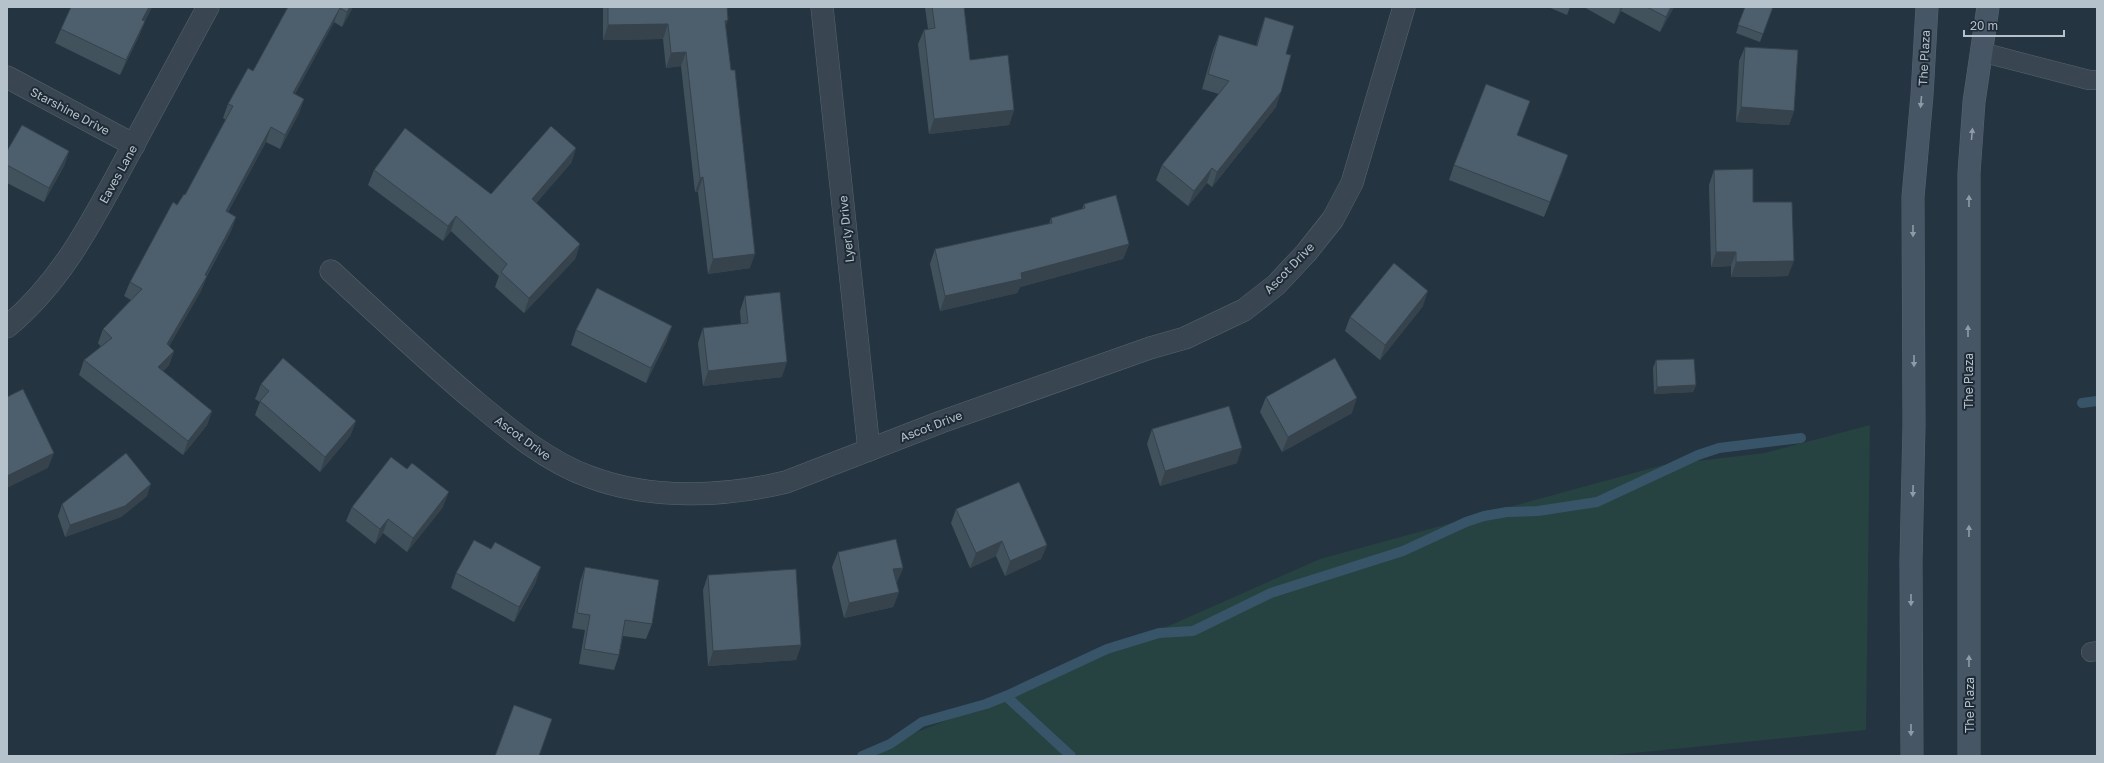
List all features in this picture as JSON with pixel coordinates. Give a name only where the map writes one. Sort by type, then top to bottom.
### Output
[{"type":"main road","name":"The Plaza","points":[[1912,756],[1911,562],[1914,425],[1913,197],[1922,95],[1927,7]]},
{"type":"main road","name":"The Plaza","points":[[1969,756],[1969,173],[1974,102],[1988,7]]},
{"type":"street","name":"Eaves Lane","points":[[7,327],[27,311],[56,278],[82,240],[208,7]]},
{"type":"street","name":"Lyerly Drive","points":[[822,7],[869,450]]},
{"type":"street","name":"Ascot Drive","points":[[331,272],[440,371],[497,420],[546,456],[589,477],[622,487],[690,494],[724,493],[762,488],[786,482],[941,422],[1150,348],[1184,338],[1244,310],[1276,285],[1306,253],[1333,219],[1352,183],[1404,7]]},
{"type":"street","name":"Starshine Drive","points":[[7,77],[134,145]]},
{"type":"lane","points":[[1981,52],[2089,80],[2097,80]]},
{"type":"green space","points":[[1870,425],[1866,730],[1603,756],[860,756],[881,746],[1026,689],[1320,559],[1663,465],[1765,453]]},
{"type":"building","points":[[71,7],[149,7],[142,20],[145,21],[126,60],[61,29]]},
{"type":"building","points":[[288,7],[350,7],[347,12],[340,8],[293,93],[304,99],[285,135],[271,127],[226,211],[236,217],[205,275],[207,276],[167,344],[174,351],[158,367],[212,411],[188,441],[84,360],[112,338],[103,329],[142,289],[130,282],[173,202],[177,205],[184,194],[185,195],[233,106],[228,104],[248,68],[253,71]]},
{"type":"building","points":[[608,7],[727,7],[728,20],[725,21],[731,70],[735,70],[755,254],[713,259],[703,177],[700,178],[686,52],[671,53],[668,24],[608,25]]},
{"type":"building","points":[[932,7],[964,7],[970,60],[1008,55],[1014,110],[934,119],[924,30],[935,28]]},
{"type":"building","points":[[1647,7],[1671,7],[1666,17]]},
{"type":"building","points":[[1745,7],[1773,7],[1763,34],[1738,25]]},
{"type":"building","points":[[1265,17],[1294,26],[1286,54],[1291,55],[1281,92],[1217,172],[1212,168],[1194,191],[1162,165],[1229,81],[1208,74],[1219,35],[1257,46]]},
{"type":"building","points":[[1745,47],[1798,50],[1794,111],[1741,107]]},
{"type":"building","points":[[1486,84],[1530,101],[1517,135],[1568,155],[1550,202],[1454,165]]},
{"type":"building","points":[[22,125],[69,151],[49,188],[7,165],[7,151]]},
{"type":"building","points":[[551,126],[576,148],[532,199],[580,244],[529,298],[501,272],[507,264],[456,216],[448,226],[374,170],[405,128],[491,194]]},
{"type":"building","points":[[1753,169],[1753,202],[1792,202],[1794,261],[1736,262],[1736,252],[1716,252],[1714,170]]},
{"type":"building","points":[[1116,195],[1129,244],[1021,273],[1022,279],[945,296],[935,249],[1052,223],[1051,218],[1085,208],[1084,204]]},
{"type":"building","points":[[1394,263],[1428,291],[1385,345],[1350,317]]},
{"type":"building","points":[[597,288],[672,326],[651,368],[576,330]]},
{"type":"building","points":[[780,292],[787,362],[708,371],[703,328],[748,323],[745,296]]},
{"type":"building","points":[[283,358],[356,421],[325,457],[260,401],[269,391],[261,384]]},
{"type":"building","points":[[1335,358],[1357,398],[1288,437],[1266,397]]},
{"type":"building","points":[[1694,359],[1696,385],[1657,387],[1656,360]]},
{"type":"building","points":[[23,389],[54,453],[7,476],[7,397]]},
{"type":"building","points":[[1229,406],[1242,448],[1165,471],[1152,429]]},
{"type":"building","points":[[126,453],[151,484],[125,506],[70,525],[62,504]]},
{"type":"building","points":[[391,457],[407,469],[412,463],[449,492],[413,538],[388,519],[380,529],[352,507]]},
{"type":"building","points":[[1019,482],[1047,545],[1010,561],[1002,541],[976,553],[956,509]]},
{"type":"building","points":[[896,539],[903,568],[893,569],[899,592],[849,603],[838,552]]},
{"type":"building","points":[[474,540],[491,549],[495,542],[541,567],[519,607],[456,573]]},
{"type":"building","points":[[585,567],[659,580],[652,624],[625,620],[619,655],[584,649],[590,615],[577,613]]},
{"type":"building","points":[[796,569],[801,645],[713,651],[708,575]]},
{"type":"building","points":[[514,705],[552,719],[539,756],[495,756]]},
{"type":"waterway","points":[[2082,403],[2097,401]]},
{"type":"waterway","points":[[862,756],[890,744],[922,722],[986,704],[1107,649],[1159,633],[1193,631],[1271,593],[1403,551],[1466,522],[1484,516],[1507,512],[1538,511],[1597,502],[1698,455],[1719,448],[1801,438]]},
{"type":"waterway","points":[[1006,696],[1071,756]]}]
